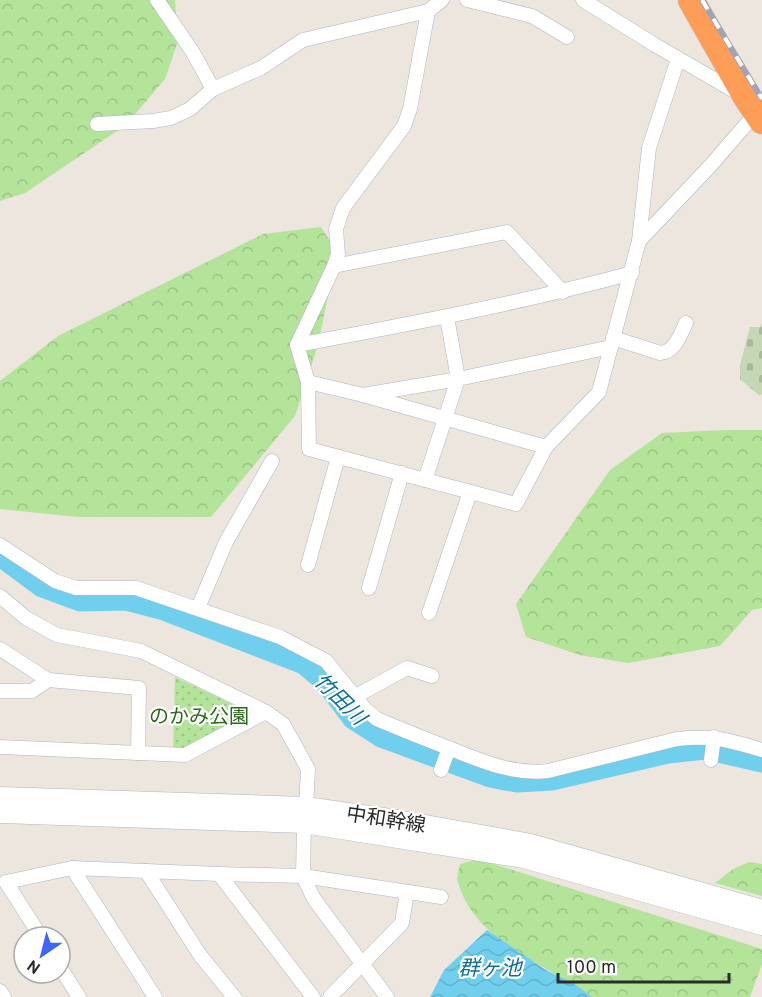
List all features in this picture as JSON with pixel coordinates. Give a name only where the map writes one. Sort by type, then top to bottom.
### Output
[{"type":"highway","points":[[691,0],[755,110]]},
{"type":"main road","name":"中和幹線","points":[[0,797],[398,820],[531,844],[762,910]]},
{"type":"main road","name":"中和幹線","points":[[0,813],[305,815],[524,858],[762,925]]},
{"type":"street","points":[[157,0],[192,51],[213,89]]},
{"type":"street","points":[[97,124],[171,118],[190,109],[213,89],[261,68],[303,40],[428,11],[442,0]]},
{"type":"street","points":[[467,0],[532,16],[567,37]]},
{"type":"street","points":[[583,0],[678,58],[755,110],[711,165],[639,241]]},
{"type":"street","points":[[428,11],[410,109],[404,126],[343,208],[336,229],[338,254],[334,266],[297,345],[308,382],[309,449],[516,504],[546,447],[599,392],[639,241],[649,148],[678,58]]},
{"type":"street","points":[[334,266],[507,232],[563,292]]},
{"type":"street","points":[[297,345],[447,317],[563,292],[632,273]]},
{"type":"street","points":[[425,480],[458,379],[447,317]]},
{"type":"street","points":[[363,395],[458,379],[612,343],[660,353],[667,352],[674,347],[686,323]]},
{"type":"street","points":[[308,382],[363,395],[546,447]]},
{"type":"street","points":[[308,565],[339,457]]},
{"type":"street","points":[[198,608],[226,542],[272,461]]},
{"type":"street","points":[[369,588],[402,473]]},
{"type":"street","points":[[429,613],[470,492]]},
{"type":"street","points":[[0,545],[40,572],[76,588],[136,588],[280,637],[326,661],[365,709],[377,719],[472,759],[495,766],[534,772],[569,766],[676,739],[714,737],[762,750]]},
{"type":"street","points":[[0,596],[26,618],[57,635],[141,651],[266,712],[284,724],[308,769],[303,876],[314,899],[387,997]]},
{"type":"street","points":[[0,649],[48,680],[139,688],[138,753]]},
{"type":"street","points":[[356,696],[407,668],[432,676]]},
{"type":"street","points":[[0,691],[32,692],[48,680]]},
{"type":"street","points":[[0,747],[185,754],[266,712]]},
{"type":"street","points":[[711,760],[714,737]]},
{"type":"street","points":[[441,770],[449,748]]},
{"type":"street","points":[[72,868],[155,997]]},
{"type":"street","points":[[33,925],[3,883],[72,868],[303,876],[441,897]]},
{"type":"street","points":[[146,871],[200,955],[234,997]]},
{"type":"street","points":[[219,874],[313,997]]},
{"type":"street","points":[[330,997],[402,923],[407,892]]},
{"type":"street","points":[[0,991],[4,997]]},
{"type":"green space","points":[[0,0],[175,0],[178,41],[165,79],[126,125],[25,193],[0,201]]},
{"type":"green space","points":[[321,227],[337,252],[318,345],[295,416],[211,517],[78,517],[0,509],[0,381],[58,336],[263,234]]},
{"type":"green space","points":[[762,322],[762,394],[760,396],[740,379],[740,365],[750,327],[760,327]]},
{"type":"green space","points":[[762,430],[762,608],[752,610],[720,646],[628,663],[580,655],[526,637],[516,604],[610,470],[662,433]]},
{"type":"green space","name":"のかみ公園","points":[[175,677],[243,709],[243,720],[185,751],[173,750]]},
{"type":"green space","points":[[478,859],[762,949],[762,964],[750,997],[592,997],[514,950],[479,921],[467,903],[457,878],[460,864]]},
{"type":"green space","points":[[749,862],[762,864],[762,896],[715,883],[733,869]]},
{"type":"water","name":"群ヶ池","points":[[487,930],[546,970],[573,983],[592,997],[430,997],[444,970]]},
{"type":"waterway","name":"竹田川","points":[[0,556],[42,587],[80,601],[126,600],[161,609],[304,664],[325,682],[353,719],[381,737],[490,777],[517,782],[552,780],[668,753],[705,749],[762,762]]},
{"type":"railway","points":[[702,0],[762,99]]}]
